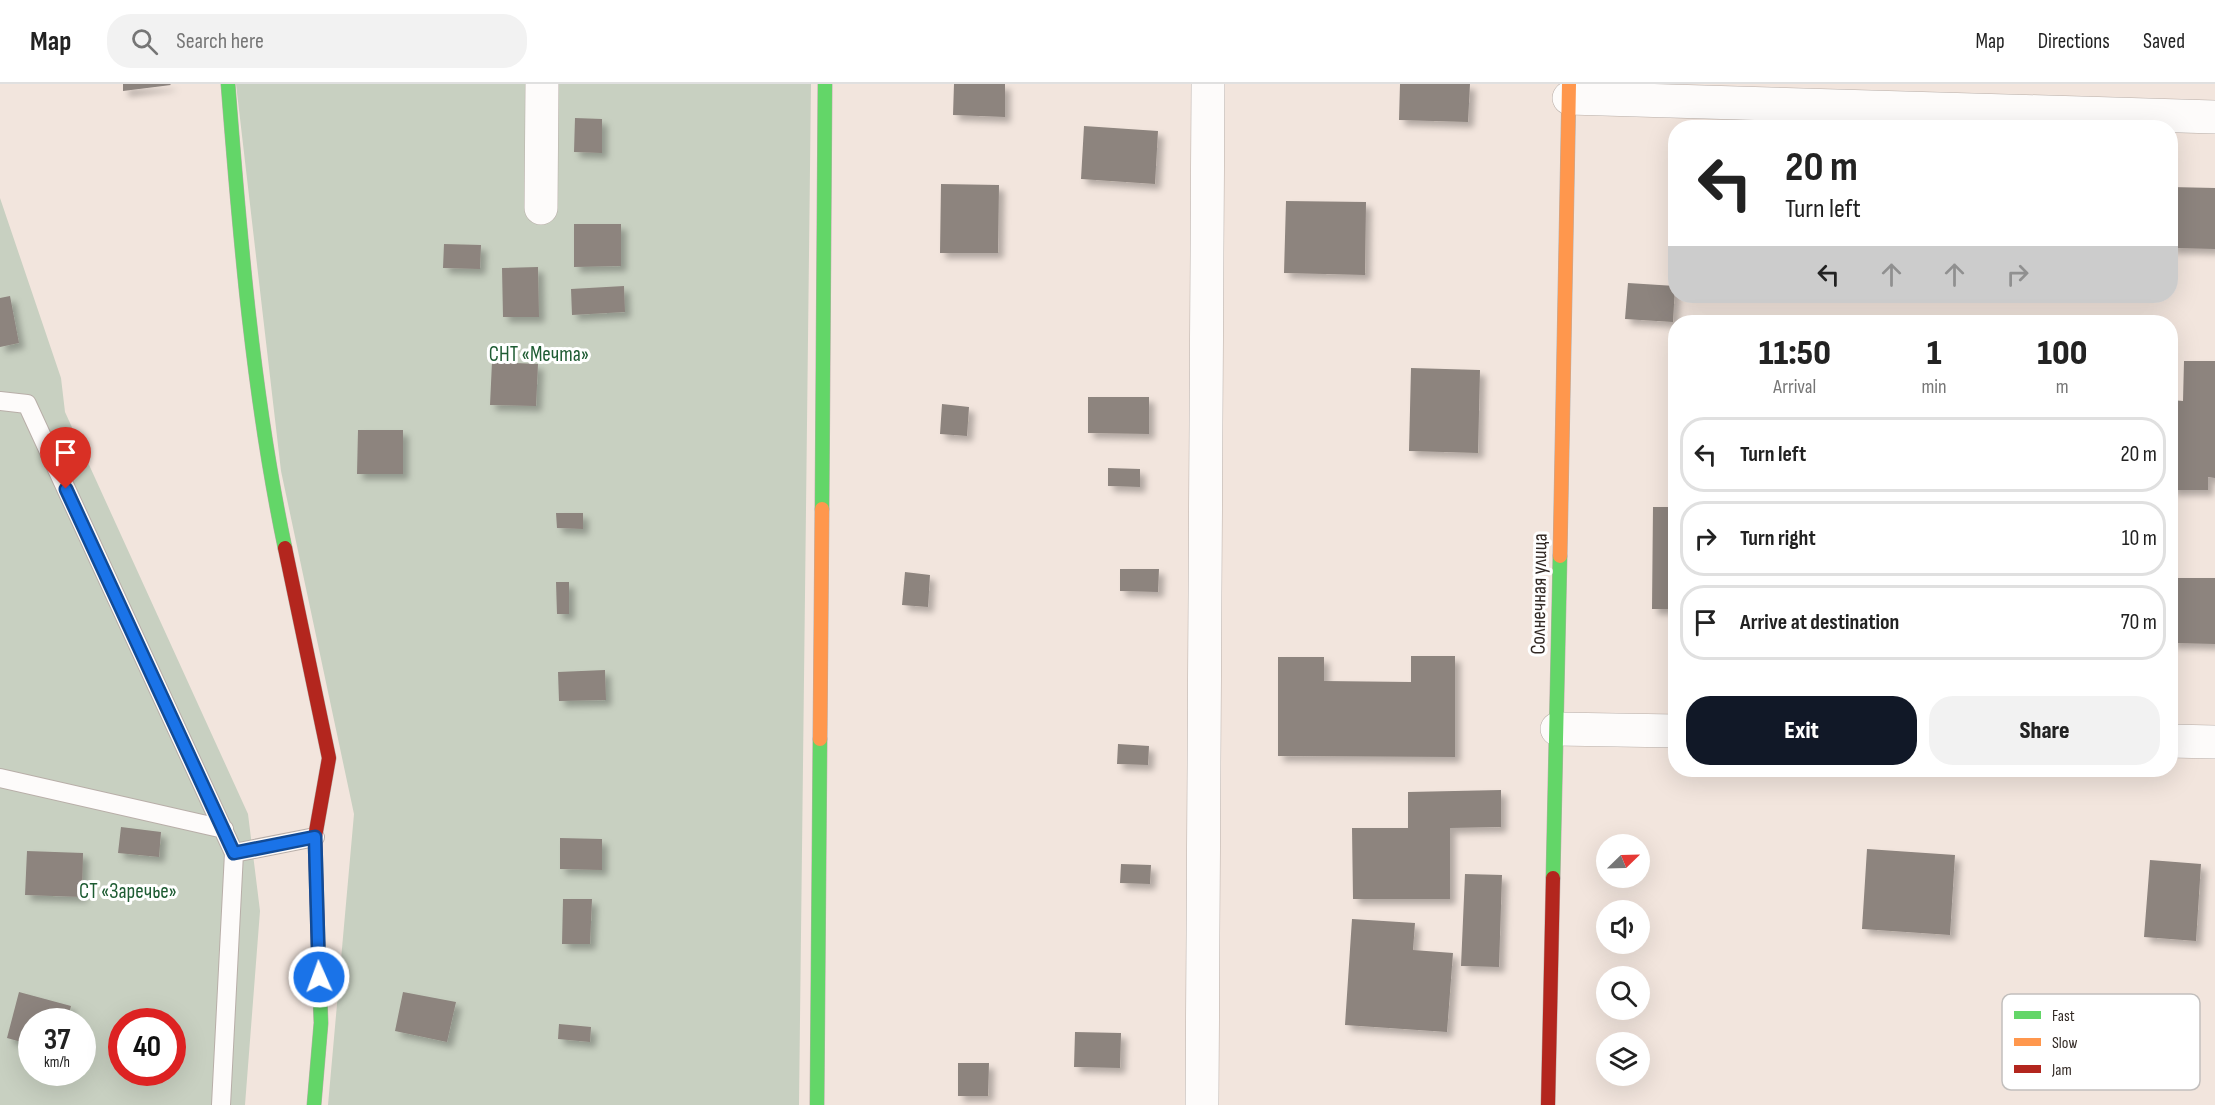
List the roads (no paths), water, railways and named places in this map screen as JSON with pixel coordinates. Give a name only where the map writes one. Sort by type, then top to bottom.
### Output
[{"type":"street","points":[[228,84],[243,273],[271,481],[329,758],[315,837],[321,1023],[314,1105]]},
{"type":"street","points":[[541,208],[542,84]]},
{"type":"street","points":[[817,1105],[825,84]]},
{"type":"street","points":[[1202,1105],[1208,84]]},
{"type":"street","points":[[1569,91],[2215,117]]},
{"type":"street","name":"Солнечная улица","points":[[1548,1105],[1569,91]]},
{"type":"street","points":[[1557,729],[1668,731]]},
{"type":"street","points":[[2178,741],[2215,742]]},
{"type":"lane","points":[[0,401],[27,404],[234,853],[221,1105]]},
{"type":"lane","points":[[0,778],[224,829]]},
{"type":"lane","points":[[234,853],[315,837]]},
{"type":"park label","name":"СНТ «Мечта»","points":[[539,354]]},
{"type":"park label","name":"СТ «Заречье»","points":[[128,891]]}]
